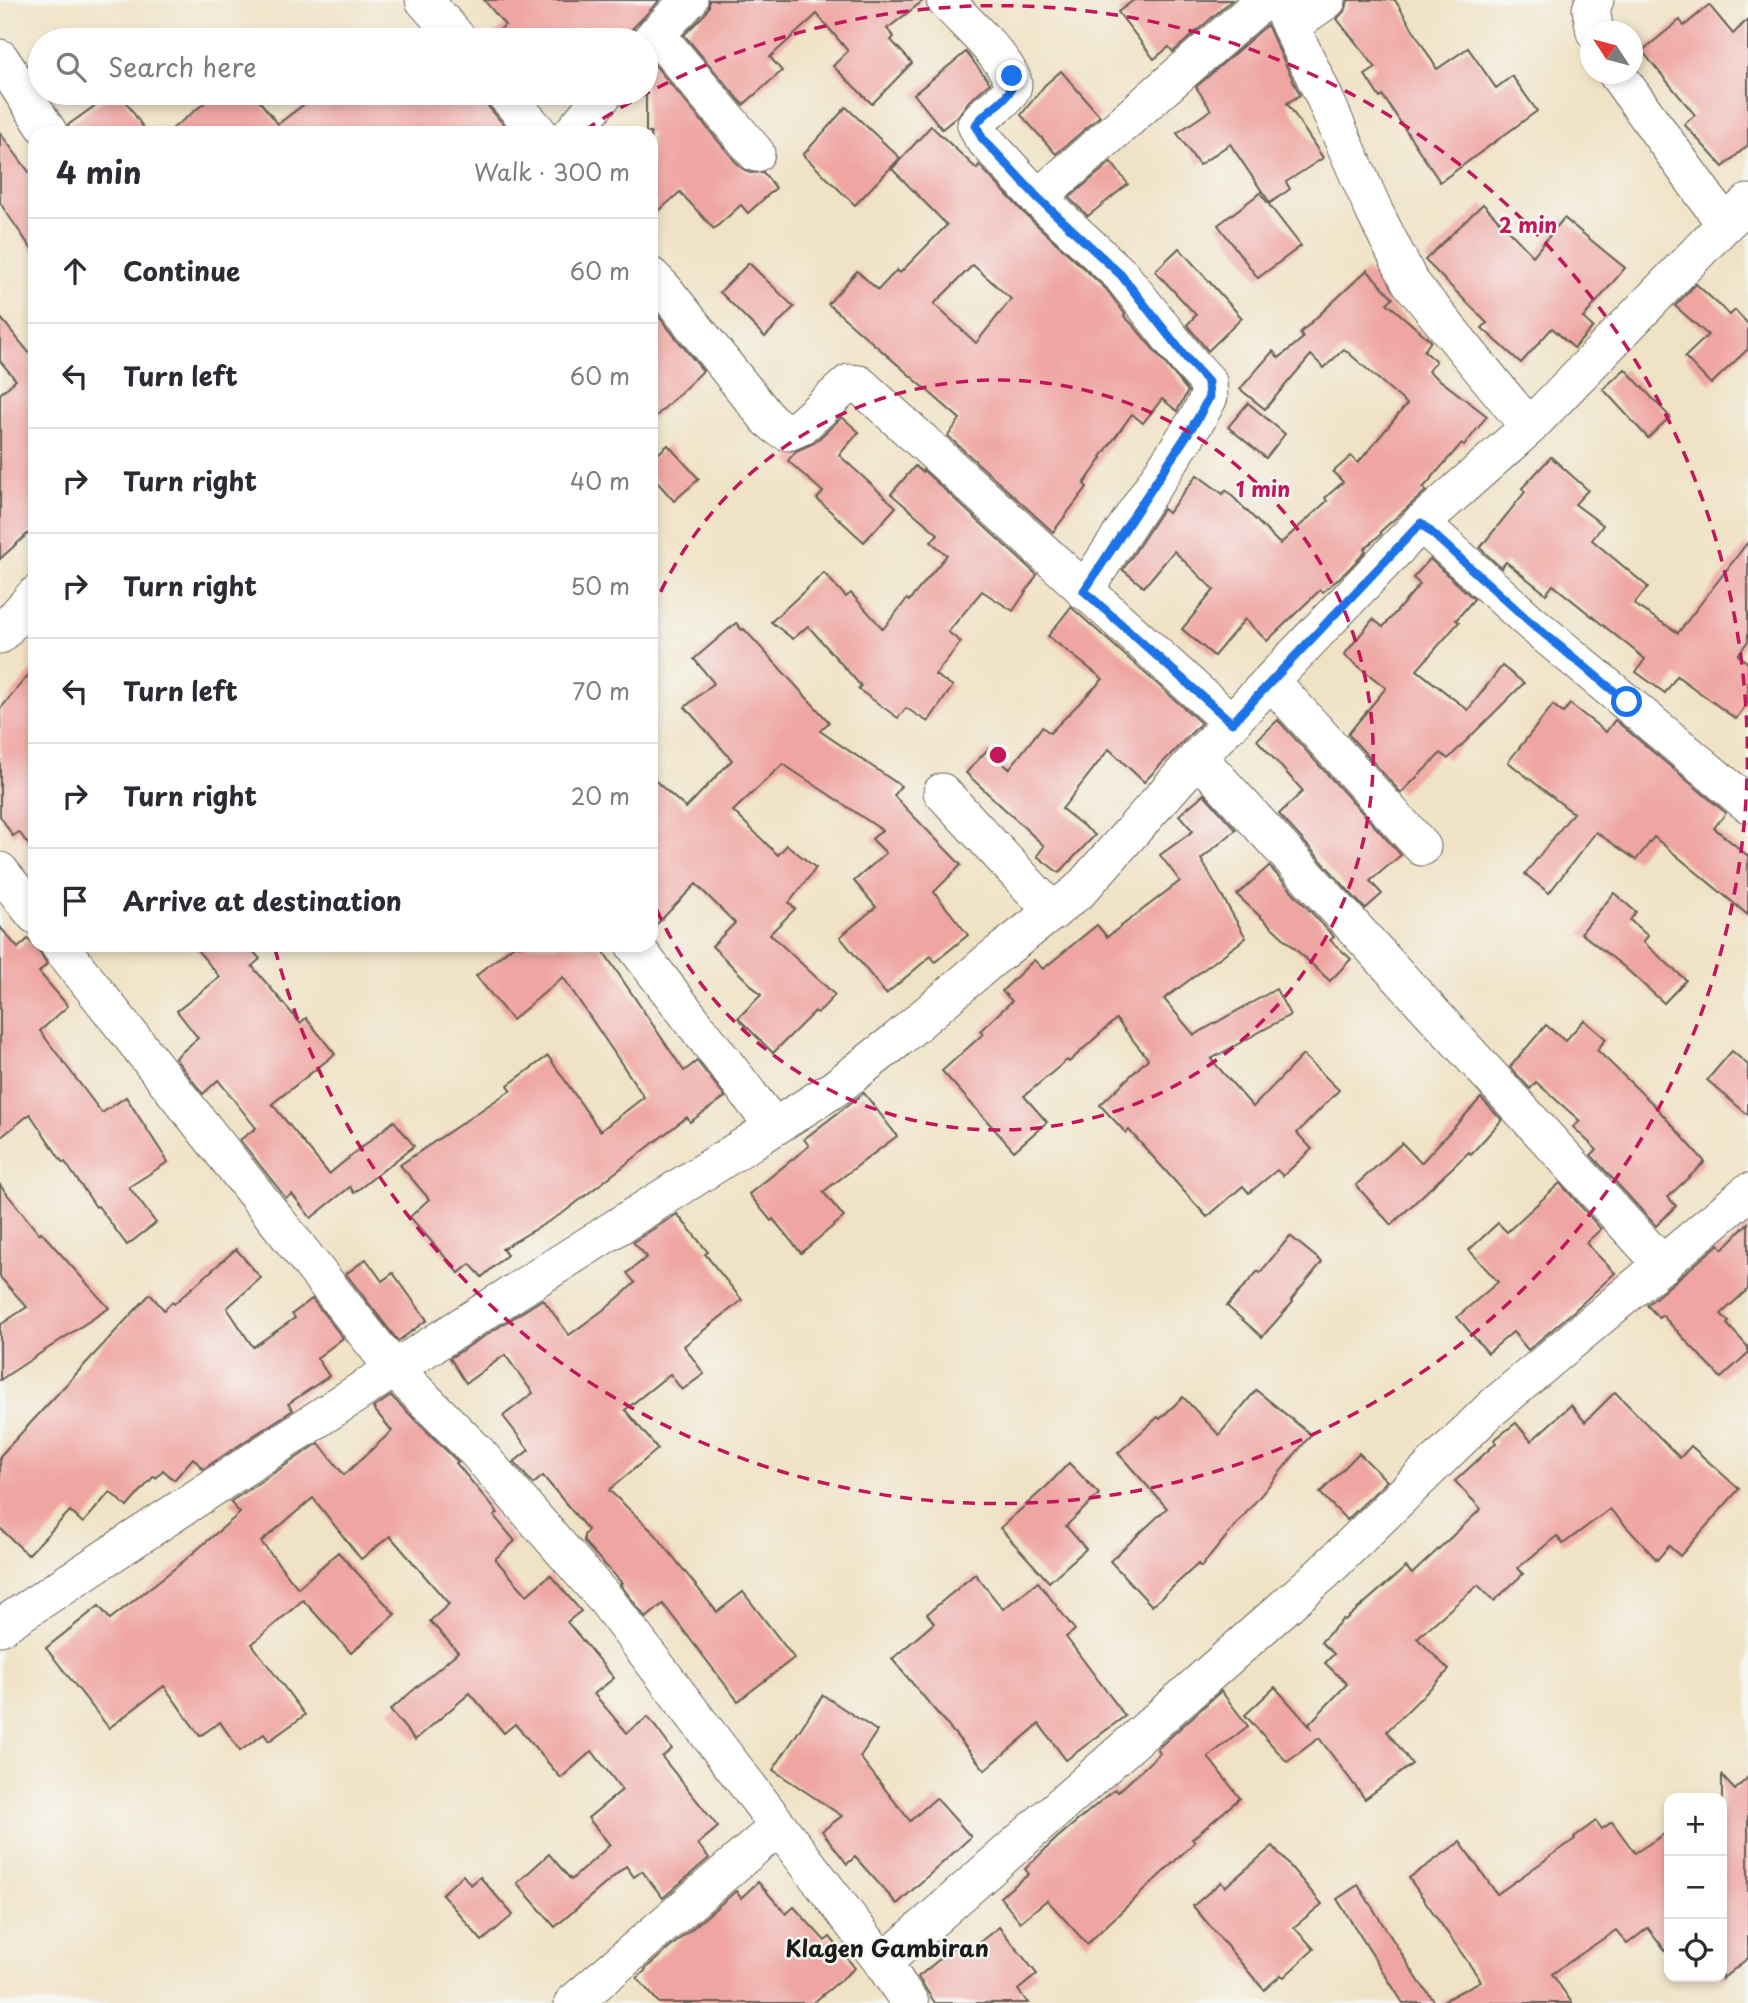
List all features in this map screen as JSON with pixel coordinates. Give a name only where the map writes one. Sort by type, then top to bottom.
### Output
[{"type":"street","points":[[424,0],[448,28]]},
{"type":"street","points":[[945,0],[991,49],[1012,76],[1011,90],[982,116],[976,125],[982,138],[1038,198],[1121,275],[1208,382],[1209,397],[1198,418],[1084,591]]},
{"type":"street","points":[[1038,198],[1264,0]]},
{"type":"street","points":[[1327,0],[1284,13],[1376,213],[1410,282],[1529,427]]},
{"type":"street","points":[[1593,21],[1591,9],[1595,0]]},
{"type":"street","points":[[662,20],[756,153]]},
{"type":"street","points":[[0,58],[28,101]]},
{"type":"street","points":[[0,1628],[394,1369],[834,1089],[1079,891],[1198,757],[1421,523],[1529,427],[1737,213],[1626,84]]},
{"type":"street","points":[[31,105],[44,126]]},
{"type":"street","points":[[514,105],[533,126]]},
{"type":"street","points":[[578,126],[595,105]]},
{"type":"street","points":[[658,283],[768,419],[779,428],[788,432],[800,427],[849,383],[859,384],[1232,723]]},
{"type":"street","points":[[1421,523],[1529,621],[1748,804]]},
{"type":"street","points":[[0,635],[28,603]]},
{"type":"street","points":[[1271,681],[1422,848]]},
{"type":"street","points":[[1198,757],[1663,1265]]},
{"type":"street","points":[[942,792],[1053,912]]},
{"type":"street","points":[[0,871],[28,906]]},
{"type":"street","points":[[65,952],[394,1369],[476,1451],[606,1600],[883,1963],[910,2003]]},
{"type":"street","points":[[639,952],[774,1127]]},
{"type":"street","points":[[883,1963],[1323,1573],[1492,1408],[1748,1192]]},
{"type":"street","points":[[573,2003],[779,1827]]},
{"type":"building","points":[[484,0],[660,0],[633,28],[502,28],[505,25]]},
{"type":"building","points":[[709,0],[924,0],[887,29],[894,37],[891,40],[912,63],[872,104],[833,66],[848,51],[817,14],[770,57],[782,71],[743,105],[684,35],[705,14]]},
{"type":"building","points":[[1134,0],[1232,0],[1173,52],[1169,47],[1154,59],[1118,12]]},
{"type":"building","points":[[1348,0],[1395,0],[1437,69],[1468,48],[1496,88],[1512,76],[1537,111],[1440,182],[1383,96],[1380,98],[1365,75],[1376,68],[1337,19],[1346,9]]},
{"type":"building","points":[[1709,5],[1733,34],[1748,19],[1748,145],[1723,167],[1684,124],[1695,115],[1643,52],[1680,20],[1684,26]]},
{"type":"building","points":[[1267,25],[1300,95],[1287,103],[1323,158],[1286,182],[1290,189],[1270,203],[1230,144],[1199,165],[1177,133],[1211,110],[1196,87]]},
{"type":"building","points":[[966,52],[990,83],[942,129],[914,94]]},
{"type":"building","points":[[658,69],[740,167],[750,173],[763,172],[776,188],[748,213],[741,205],[714,229],[680,192],[658,212],[658,126],[646,126],[646,105],[658,105]]},
{"type":"building","points":[[1061,71],[1100,116],[1056,154],[1021,115],[1045,85]]},
{"type":"building","points":[[96,105],[128,105],[142,126],[68,126]]},
{"type":"building","points":[[202,105],[263,105],[278,124],[303,105],[488,105],[505,126],[176,126]]},
{"type":"building","points":[[846,107],[900,158],[855,205],[803,155]]},
{"type":"building","points":[[931,126],[977,169],[979,165],[1024,213],[1106,289],[1124,316],[1188,391],[1177,411],[1162,399],[1143,423],[1132,414],[1084,484],[1087,487],[1053,532],[948,436],[960,419],[828,304],[857,271],[878,290],[897,270],[900,273],[947,225],[892,169]],"holes":[[[973,265],[1011,299],[976,343],[934,304]]]},
{"type":"building","points":[[0,133],[28,171],[28,244],[0,203]]},
{"type":"building","points":[[1111,162],[1128,184],[1088,216],[1069,198]]},
{"type":"building","points":[[1260,193],[1301,246],[1258,278],[1218,225]]},
{"type":"building","points":[[1483,204],[1533,256],[1564,218],[1625,268],[1583,318],[1593,327],[1574,348],[1552,328],[1521,363],[1482,328],[1487,323],[1425,260]]},
{"type":"building","points":[[1179,248],[1242,318],[1208,351],[1187,325],[1196,315],[1155,271]]},
{"type":"building","points":[[749,263],[794,307],[765,337],[720,292]]},
{"type":"building","points":[[1367,270],[1393,298],[1387,303],[1431,341],[1424,351],[1436,361],[1428,371],[1487,416],[1464,446],[1461,444],[1423,488],[1426,491],[1381,531],[1347,571],[1323,592],[1320,590],[1267,641],[1245,619],[1214,656],[1182,629],[1214,590],[1174,551],[1144,587],[1123,570],[1163,509],[1168,513],[1197,475],[1223,494],[1226,490],[1280,544],[1327,501],[1325,498],[1343,482],[1333,472],[1351,456],[1358,463],[1407,404],[1344,349],[1324,368],[1311,355],[1265,409],[1240,389],[1273,351],[1279,358],[1303,338],[1300,333]]},
{"type":"building","points":[[1696,284],[1730,315],[1735,310],[1748,324],[1748,349],[1711,384],[1685,357],[1708,335],[1675,306]]},
{"type":"building","points":[[658,316],[703,371],[658,414]]},
{"type":"building","points":[[0,317],[28,351],[28,533],[0,559],[0,394],[16,380],[0,361]]},
{"type":"building","points":[[1625,369],[1670,417],[1648,438],[1603,389]]},
{"type":"building","points":[[1248,403],[1285,434],[1266,458],[1228,427]]},
{"type":"building","points":[[842,417],[859,432],[839,455],[896,507],[864,542],[817,499],[823,492],[788,461],[796,451],[814,443]]},
{"type":"building","points":[[668,445],[699,479],[674,501],[658,483],[658,454]]},
{"type":"building","points":[[1551,457],[1588,490],[1575,504],[1603,525],[1592,540],[1648,587],[1634,604],[1678,633],[1748,542],[1748,641],[1738,655],[1748,663],[1748,702],[1736,719],[1677,676],[1665,693],[1636,672],[1645,659],[1553,585],[1546,594],[1506,562],[1501,568],[1480,548],[1525,492],[1522,488]]},
{"type":"building","points":[[915,466],[922,472],[923,470],[1037,575],[1013,611],[982,591],[948,632],[961,642],[935,675],[953,686],[928,722],[906,708],[898,718],[858,689],[861,686],[808,626],[793,639],[771,622],[824,573],[846,597],[851,593],[883,629],[907,599],[909,601],[947,555],[931,542],[938,534],[891,494]]},
{"type":"building","points":[[1430,559],[1474,599],[1456,620],[1459,622],[1417,670],[1468,710],[1502,666],[1524,683],[1448,759],[1441,753],[1401,793],[1348,734],[1386,688],[1344,655],[1373,619],[1383,627],[1420,584],[1413,578]]},
{"type":"building","points":[[1071,607],[1201,723],[1144,782],[1109,749],[1062,809],[1095,835],[1059,873],[1037,856],[1044,846],[966,773],[988,749],[1009,769],[1042,727],[1050,733],[1103,679],[1048,636]]},
{"type":"building","points":[[736,623],[744,629],[829,722],[820,731],[901,786],[894,796],[961,865],[934,892],[968,935],[935,962],[931,956],[886,994],[840,937],[876,907],[854,881],[886,853],[872,839],[882,830],[783,764],[733,811],[778,855],[787,845],[816,868],[789,903],[795,909],[770,934],[835,995],[773,1053],[738,1018],[761,995],[712,946],[735,923],[696,884],[658,923],[658,783],[686,808],[732,760],[685,707],[714,683],[694,659]]},
{"type":"building","points":[[28,675],[28,844],[19,832],[13,836],[0,816],[0,709]]},
{"type":"building","points":[[1570,704],[1606,732],[1615,720],[1726,813],[1714,828],[1748,856],[1748,915],[1654,837],[1636,860],[1596,832],[1549,893],[1525,874],[1573,813],[1508,762],[1553,705],[1563,713]]},
{"type":"building","points":[[1278,720],[1401,855],[1370,881],[1382,894],[1365,909],[1279,814],[1303,791],[1257,740]]},
{"type":"building","points":[[1204,794],[1236,830],[1201,859],[1246,938],[1164,999],[1194,1035],[1276,989],[1290,1015],[1211,1059],[1253,1107],[1303,1055],[1339,1090],[1297,1133],[1312,1149],[1283,1176],[1277,1170],[1249,1193],[1243,1186],[1207,1217],[1129,1130],[1126,1133],[1100,1105],[1148,1059],[1116,1019],[1069,1062],[1067,1060],[1024,1096],[1047,1122],[1014,1151],[942,1071],[983,1034],[980,1031],[1012,1001],[1002,991],[1034,960],[1043,969],[1097,925],[1107,937],[1180,881],[1160,855],[1193,831],[1179,815]]},
{"type":"building","points":[[1269,866],[1334,937],[1330,940],[1351,959],[1330,981],[1237,895]]},
{"type":"building","points":[[1614,893],[1636,912],[1630,920],[1648,936],[1643,942],[1686,980],[1664,1003],[1581,933]]},
{"type":"building","points":[[0,927],[18,948],[28,939],[28,952],[40,952],[47,964],[39,972],[68,1006],[40,1031],[102,1113],[126,1097],[168,1162],[129,1187],[156,1223],[127,1245],[65,1162],[63,1163],[30,1114],[0,1138]]},
{"type":"building","points":[[199,952],[254,952],[260,959],[252,966],[300,1023],[306,1018],[335,1054],[272,1104],[329,1174],[394,1121],[414,1146],[354,1193],[350,1187],[311,1218],[292,1194],[286,1198],[240,1140],[256,1128],[218,1080],[203,1094],[175,1058],[198,1038],[177,1011],[220,977]]},
{"type":"building","points":[[505,952],[604,952],[684,1071],[697,1061],[725,1097],[690,1122],[687,1117],[563,1213],[502,1249],[507,1255],[482,1277],[470,1264],[459,1273],[410,1217],[429,1199],[400,1165],[511,1090],[508,1085],[548,1056],[600,1131],[644,1097],[563,977],[512,1020],[476,976]]},
{"type":"building","points":[[1584,1020],[1606,1039],[1597,1050],[1655,1106],[1705,1162],[1668,1197],[1676,1206],[1656,1226],[1591,1155],[1597,1150],[1573,1127],[1580,1121],[1536,1082],[1530,1089],[1510,1067],[1546,1025],[1565,1041]]},
{"type":"building","points":[[1732,1051],[1748,1065],[1748,1115],[1707,1080]]},
{"type":"building","points":[[864,1093],[897,1136],[823,1192],[844,1217],[801,1253],[749,1194],[809,1146],[804,1139]]},
{"type":"building","points":[[1481,1098],[1502,1120],[1471,1154],[1469,1152],[1391,1225],[1356,1185],[1402,1143],[1421,1163]]},
{"type":"building","points":[[1560,1183],[1601,1229],[1586,1243],[1615,1273],[1528,1350],[1513,1332],[1488,1353],[1457,1317],[1498,1282],[1469,1250],[1498,1223],[1507,1232]]},
{"type":"building","points":[[0,1185],[39,1234],[41,1232],[109,1308],[0,1380],[0,1325],[27,1307],[0,1277]]},
{"type":"building","points":[[677,1214],[742,1300],[684,1346],[704,1374],[682,1390],[670,1374],[625,1410],[658,1449],[609,1490],[655,1534],[717,1612],[743,1592],[794,1658],[738,1701],[663,1604],[646,1618],[620,1584],[622,1583],[584,1542],[584,1535],[588,1530],[543,1476],[533,1484],[514,1462],[529,1450],[503,1416],[533,1393],[505,1355],[466,1383],[450,1358],[543,1299],[569,1335],[635,1283],[627,1273],[647,1257],[633,1242]]},
{"type":"building","points":[[1748,1223],[1748,1289],[1721,1314],[1748,1347],[1748,1353],[1721,1378],[1662,1315],[1659,1318],[1647,1305],[1719,1244],[1723,1249]]},
{"type":"building","points":[[1290,1236],[1322,1262],[1291,1300],[1293,1302],[1262,1337],[1227,1306],[1258,1271],[1260,1273]]},
{"type":"building","points":[[236,1249],[261,1278],[227,1308],[253,1347],[295,1318],[292,1314],[312,1299],[343,1338],[317,1358],[329,1376],[288,1404],[293,1410],[203,1469],[193,1458],[174,1480],[163,1470],[156,1478],[154,1476],[127,1507],[110,1492],[83,1523],[70,1511],[28,1555],[0,1528],[0,1456],[150,1294],[164,1310]]},
{"type":"building","points":[[366,1259],[382,1281],[393,1273],[427,1320],[398,1341],[346,1274]]},
{"type":"building","points":[[1256,1390],[1311,1435],[1201,1567],[1198,1564],[1152,1606],[1110,1561],[1167,1508],[1118,1453],[1183,1397],[1219,1435]]},
{"type":"building","points":[[1615,1392],[1680,1458],[1691,1446],[1739,1489],[1680,1556],[1669,1546],[1657,1560],[1610,1509],[1563,1544],[1557,1536],[1518,1568],[1523,1574],[1494,1601],[1478,1585],[1417,1638],[1449,1670],[1387,1731],[1412,1764],[1365,1799],[1319,1738],[1287,1762],[1245,1715],[1275,1687],[1312,1729],[1309,1724],[1347,1684],[1325,1663],[1334,1654],[1321,1642],[1343,1619],[1406,1567],[1412,1574],[1481,1509],[1455,1481],[1496,1443],[1494,1440],[1516,1423],[1531,1441],[1571,1405],[1585,1422]]},
{"type":"building","points":[[391,1396],[458,1462],[456,1463],[498,1513],[494,1516],[515,1541],[495,1559],[527,1595],[550,1575],[581,1611],[567,1622],[614,1678],[594,1694],[627,1733],[648,1717],[672,1749],[662,1757],[718,1827],[698,1844],[709,1858],[663,1898],[642,1871],[634,1877],[626,1866],[555,1927],[517,1883],[549,1854],[571,1880],[610,1845],[588,1818],[622,1790],[592,1751],[561,1778],[515,1724],[504,1733],[470,1693],[415,1740],[390,1710],[458,1652],[430,1621],[449,1604],[390,1536],[361,1559],[313,1498],[261,1542],[298,1588],[338,1552],[395,1614],[351,1653],[303,1600],[252,1644],[305,1715],[269,1741],[264,1734],[240,1751],[220,1722],[200,1736],[164,1686],[109,1728],[46,1648],[99,1606],[110,1619],[240,1513],[230,1502],[319,1443],[344,1475],[392,1431],[373,1408]]},
{"type":"building","points":[[1359,1453],[1387,1481],[1347,1520],[1320,1493]]},
{"type":"building","points":[[1069,1463],[1099,1494],[1066,1526],[1086,1549],[1049,1582],[1000,1528]]},
{"type":"building","points":[[975,1574],[1003,1609],[1038,1582],[1075,1630],[1066,1637],[1125,1716],[1066,1760],[1039,1724],[985,1770],[892,1659],[934,1623],[927,1614]]},
{"type":"building","points":[[1221,1691],[1248,1726],[1208,1757],[1240,1798],[1192,1839],[1195,1842],[1087,1944],[1047,1900],[1020,1922],[1000,1897],[1029,1874],[1025,1869],[1057,1838],[1115,1789],[1118,1792],[1160,1753],[1157,1749]]},
{"type":"building","points":[[823,1695],[877,1731],[860,1757],[910,1821],[936,1798],[971,1837],[897,1904],[855,1857],[847,1864],[822,1831],[842,1816],[773,1770]]},
{"type":"building","points":[[1722,1776],[1735,1790],[1748,1777],[1748,1958],[1727,1975],[1727,1793],[1722,1793]]},
{"type":"building","points":[[1596,1821],[1602,1829],[1612,1822],[1635,1853],[1664,1834],[1664,1949],[1648,1928],[1627,1944],[1616,1930],[1552,1974],[1572,2003],[1439,2003],[1481,1981],[1409,1878],[1460,1842],[1497,1894],[1575,1839],[1574,1837]]},
{"type":"building","points":[[1273,1846],[1322,1904],[1294,1927],[1314,1949],[1284,1977],[1281,1975],[1264,1990],[1193,1906],[1221,1882],[1225,1887]]},
{"type":"building","points":[[463,1875],[471,1885],[480,1877],[513,1915],[482,1941],[442,1894]]},
{"type":"building","points":[[758,1882],[786,1914],[794,1907],[825,1941],[830,1937],[855,1968],[813,2003],[659,2003],[637,1978],[736,1891],[741,1898]]},
{"type":"building","points":[[1358,1885],[1420,1983],[1436,2003],[1403,2003],[1337,1899]]},
{"type":"building","points":[[999,1927],[1037,1974],[1018,1990],[1028,2003],[935,2003],[918,1977],[959,1943],[967,1952]]},
{"type":"district","name":"Klagen Gambiran","points":[[887,1947]]},
{"type":"route","points":[[1012,76],[1011,90],[982,116],[976,125],[982,138],[1038,198],[1121,275],[1208,382],[1209,397],[1198,418],[1084,591],[1232,723],[1421,523],[1529,621],[1627,702]]}]
